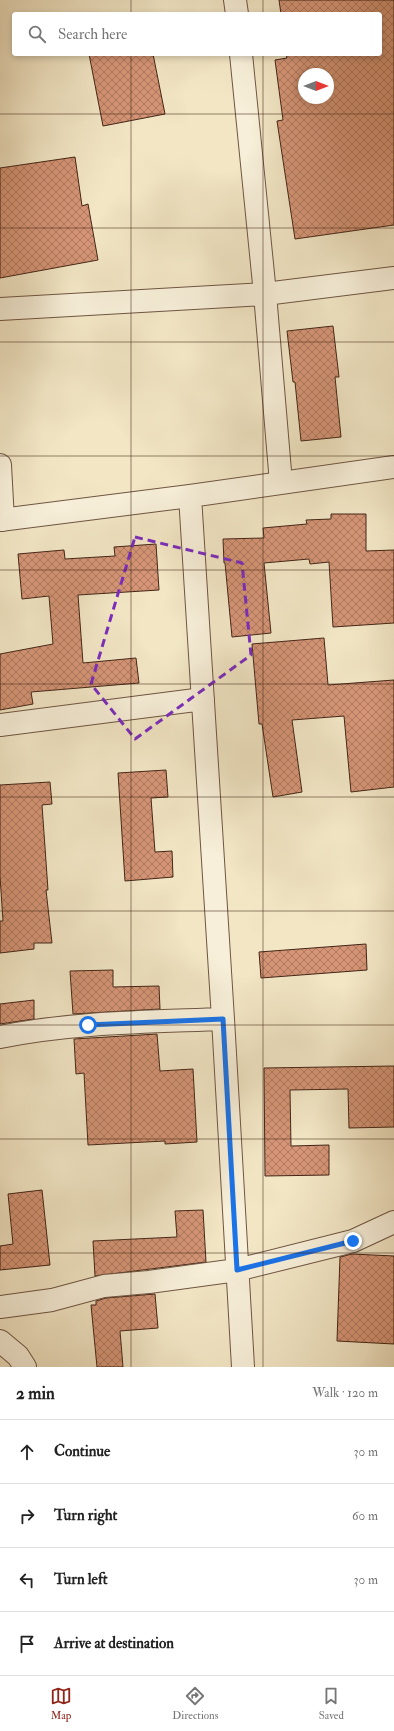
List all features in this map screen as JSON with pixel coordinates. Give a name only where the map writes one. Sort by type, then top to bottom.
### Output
[{"type":"street","points":[[236,0],[237,12]]},
{"type":"street","points":[[241,56],[266,294],[281,483]]},
{"type":"street","points":[[0,309],[266,294],[394,278]]},
{"type":"street","points":[[0,465],[1,520],[190,496],[394,467]]},
{"type":"street","points":[[190,496],[243,1367]]},
{"type":"street","points":[[0,725],[203,699]]},
{"type":"street","points":[[0,1036],[30,1031],[88,1025],[223,1019]]},
{"type":"street","points":[[0,1307],[52,1300],[104,1286],[149,1282],[237,1270],[353,1241],[394,1222]]},
{"type":"street","points":[[0,1341],[18,1356],[25,1367]]},
{"type":"highlighted area","points":[[135,537],[242,563],[251,655],[135,739],[91,684]]},
{"type":"building","points":[[279,0],[394,0],[394,225],[295,239],[277,121],[283,120],[275,60],[287,58],[286,56],[382,56],[382,12],[281,12]]},
{"type":"building","points":[[89,56],[153,56],[165,114],[103,126]]},
{"type":"building","points":[[75,157],[82,206],[88,204],[98,260],[0,278],[0,168]]},
{"type":"building","points":[[333,326],[339,377],[335,377],[341,437],[301,441],[295,382],[293,382],[287,331]]},
{"type":"building","points":[[331,514],[366,514],[366,551],[394,550],[394,623],[333,627],[329,562],[310,564],[309,559],[264,563],[271,633],[232,637],[223,539],[264,538],[263,528],[307,524],[306,520],[331,519]]},
{"type":"building","points":[[156,544],[159,590],[78,595],[83,663],[136,658],[139,683],[31,692],[33,704],[0,710],[0,654],[53,644],[49,596],[22,599],[18,554],[64,550],[65,559],[115,556],[114,547]]},
{"type":"building","points":[[324,638],[328,685],[394,680],[394,787],[351,792],[344,716],[292,720],[302,792],[273,797],[262,724],[259,724],[252,644]]},
{"type":"building","points":[[166,770],[168,797],[151,798],[155,852],[172,851],[173,877],[125,881],[118,773]]},
{"type":"building","points":[[50,782],[52,804],[42,805],[48,890],[46,890],[52,943],[34,943],[34,949],[0,953],[0,921],[3,921],[0,876],[0,785]]},
{"type":"building","points":[[366,944],[367,970],[261,978],[259,952]]},
{"type":"building","points":[[113,970],[113,987],[159,986],[160,1009],[73,1014],[70,971]]},
{"type":"building","points":[[34,1000],[34,1019],[0,1024],[0,1004]]},
{"type":"building","points":[[157,1034],[160,1071],[193,1069],[197,1142],[165,1144],[165,1141],[88,1145],[84,1073],[76,1074],[74,1039]]},
{"type":"building","points":[[394,1066],[394,1127],[349,1128],[348,1089],[290,1090],[291,1146],[329,1145],[329,1175],[265,1176],[264,1068]]},
{"type":"building","points":[[42,1190],[50,1265],[0,1270],[0,1246],[13,1244],[8,1194]]},
{"type":"building","points":[[203,1210],[206,1262],[95,1276],[93,1241],[177,1237],[175,1211]]},
{"type":"building","points":[[352,1254],[394,1256],[394,1344],[337,1341],[340,1257]]},
{"type":"building","points":[[155,1294],[158,1328],[120,1331],[123,1367],[97,1367],[91,1305],[96,1305],[96,1301],[106,1298]]},
{"type":"route","points":[[88,1025],[223,1019],[237,1270],[353,1241]]}]
